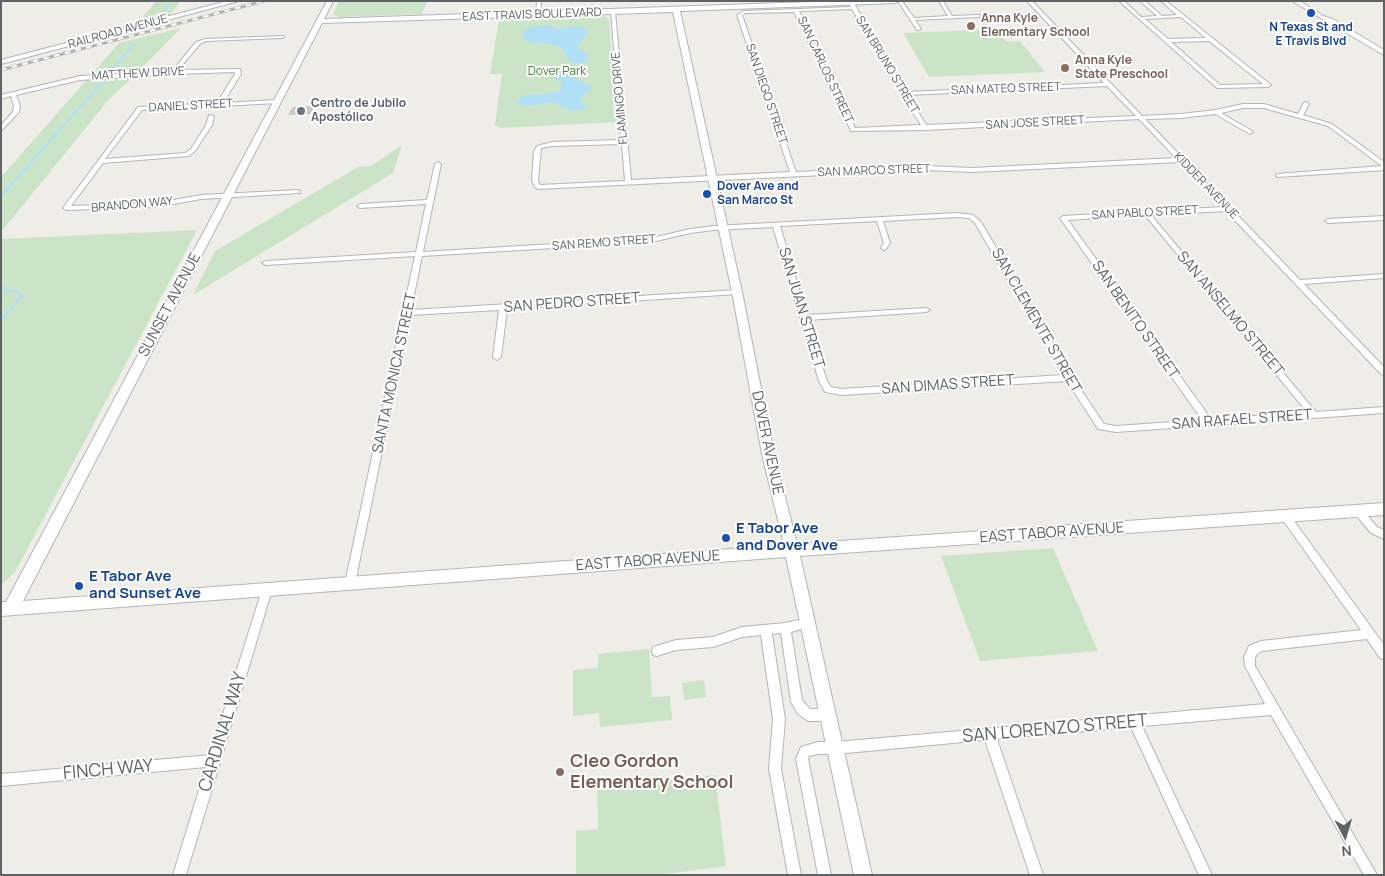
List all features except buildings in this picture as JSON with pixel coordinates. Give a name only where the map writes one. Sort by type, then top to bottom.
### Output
[{"type":"main road","name":"RAILROAD AVENUE","points":[[1,62],[236,1]]},
{"type":"main road","name":"SUNSET AVENUE","points":[[6,609],[228,196],[330,1]]},
{"type":"main road","name":"EAST TRAVIS BOULEVARD","points":[[319,21],[676,10],[809,3],[852,6],[895,1]]},
{"type":"main road","points":[[1295,1],[1322,17],[1332,20],[1383,52]]},
{"type":"main road","points":[[1305,1],[1331,17],[1332,20]]},
{"type":"main road","name":"DOVER AVENUE","points":[[676,10],[737,292],[768,454],[792,550],[863,875]]},
{"type":"main road","name":"EAST TABOR AVENUE","points":[[6,609],[792,550],[1384,509]]},
{"type":"street","points":[[538,15],[539,1]]},
{"type":"street","points":[[900,1],[919,29]]},
{"type":"street","points":[[941,1],[951,17]]},
{"type":"street","name":"KIDDER AVENUE","points":[[1029,1],[1384,372]]},
{"type":"street","points":[[1121,1],[1219,87],[1268,85],[1163,1]]},
{"type":"street","points":[[1142,1],[1162,17]]},
{"type":"street","name":"EAST TRAVIS BOULEVARD","points":[[740,13],[852,6]]},
{"type":"street","name":"SAN BRUNO STREET","points":[[852,6],[925,128]]},
{"type":"street","name":"SAN CARLOS STREET","points":[[796,10],[854,130]]},
{"type":"street","name":"FLAMINGO DRIVE","points":[[613,12],[628,183]]},
{"type":"street","name":"SAN DIEGO STREET","points":[[740,13],[751,52],[794,174]]},
{"type":"street","points":[[912,18],[979,16]]},
{"type":"street","points":[[1140,18],[1182,16]]},
{"type":"street","points":[[174,72],[198,44],[205,40],[282,37]]},
{"type":"street","points":[[1166,41],[1211,39]]},
{"type":"street","name":"MATTHEW DRIVE","points":[[1,98],[80,78],[238,70],[238,74],[219,104]]},
{"type":"street","name":"SAN MATEO STREET","points":[[904,94],[1109,84]]},
{"type":"street","points":[[1,129],[16,112],[18,106],[13,94]]},
{"type":"street","name":"DANIEL STREET","points":[[66,208],[140,108],[276,102]]},
{"type":"street","points":[[1300,115],[1306,104]]},
{"type":"street","name":"SAN JOSE STREET","points":[[854,130],[1199,115],[1252,106],[1270,107],[1336,128],[1384,167]]},
{"type":"street","points":[[1216,112],[1250,132]]},
{"type":"street","points":[[101,160],[187,155],[193,150],[208,125],[211,116]]},
{"type":"street","name":"SAN MARCO STREET","points":[[623,142],[552,144],[539,147],[537,151],[535,180],[538,187],[926,168],[972,170],[1180,160]]},
{"type":"street","name":"SANTA MONICA STREET","points":[[350,583],[438,164]]},
{"type":"street","points":[[1278,175],[1384,167]]},
{"type":"street","name":"BRANDON WAY","points":[[66,208],[157,205],[201,197],[298,192]]},
{"type":"street","points":[[360,206],[430,202]]},
{"type":"street","name":"SAN PABLO STREET","points":[[1063,218],[1227,209]]},
{"type":"street","name":"SAN ANSELMO STREET","points":[[1146,213],[1314,415]]},
{"type":"street","name":"SAN REMO STREET","points":[[266,263],[652,240],[690,231],[723,228],[957,215],[971,216]]},
{"type":"street","name":"SAN CLEMENTE STREET","points":[[971,216],[978,222],[1069,378],[1101,427]]},
{"type":"street","name":"SAN BENITO STREET","points":[[1063,218],[1208,422]]},
{"type":"street","points":[[1328,221],[1384,218]]},
{"type":"street","points":[[879,219],[886,234],[887,244],[884,248]]},
{"type":"street","name":"SAN JUAN STREET","points":[[776,225],[828,390]]},
{"type":"street","points":[[1298,282],[1384,276]]},
{"type":"street","name":"SAN PEDRO STREET","points":[[408,313],[737,292]]},
{"type":"street","points":[[497,357],[503,308]]},
{"type":"street","points":[[804,318],[926,310]]},
{"type":"street","name":"SAN DIMAS STREET","points":[[828,390],[841,392],[1069,378]]},
{"type":"street","name":"SAN RAFAEL STREET","points":[[1101,427],[1116,429],[1384,410]]},
{"type":"street","points":[[1358,511],[1374,530],[1384,535]]},
{"type":"street","points":[[1286,517],[1384,654]]},
{"type":"street","name":"CARDINAL WAY","points":[[179,875],[267,590]]},
{"type":"street","points":[[657,651],[676,645],[714,642],[742,632],[785,628],[808,623]]},
{"type":"street","points":[[785,628],[797,702],[808,715],[828,715]]},
{"type":"street","points":[[766,630],[779,719],[775,769],[795,875]]},
{"type":"street","points":[[1369,634],[1261,646],[1253,650],[1250,657],[1250,666],[1273,709],[1371,875]]},
{"type":"street","name":"SAN LORENZO STREET","points":[[825,875],[802,759],[805,751],[818,748],[836,748],[1273,709]]},
{"type":"street","points":[[1134,722],[1206,875]]},
{"type":"street","points":[[988,734],[1037,875]]},
{"type":"street","name":"FINCH WAY","points":[[1,780],[215,760]]},
{"type":"green space","points":[[156,1],[181,1],[168,17],[137,24]]},
{"type":"green space","points":[[339,1],[427,1],[422,14],[339,17],[333,14]]},
{"type":"green space","name":"Dover Park","points":[[604,16],[609,19],[616,122],[501,128],[495,125],[502,74],[490,74],[499,20]]},
{"type":"green space","points":[[181,28],[111,97],[1,232],[1,177],[119,43]]},
{"type":"green space","points":[[996,29],[1007,42],[1020,41],[1045,72],[929,77],[903,33]]},
{"type":"green space","points":[[402,145],[393,173],[193,295],[215,251],[358,167],[371,166]]},
{"type":"green space","points":[[197,230],[15,572],[1,585],[1,239]]},
{"type":"green space","points":[[1053,548],[1098,651],[980,661],[941,556]]},
{"type":"green space","points":[[649,649],[652,697],[670,696],[672,720],[600,727],[599,713],[573,716],[573,670],[598,668],[598,654]]},
{"type":"green space","points":[[704,680],[706,697],[684,700],[682,683]]},
{"type":"green space","points":[[715,775],[726,866],[655,875],[576,875],[576,831],[598,829],[597,788]]},
{"type":"water","points":[[537,25],[548,25],[559,29],[579,26],[586,28],[586,35],[578,46],[590,59],[582,63],[573,63],[569,61],[562,49],[556,45],[530,42],[523,39],[522,35],[525,30]]},
{"type":"water","points":[[556,74],[569,75],[591,86],[591,89],[581,96],[581,101],[586,109],[572,111],[553,102],[529,106],[518,104],[518,100],[524,95],[547,94],[560,90],[562,83],[552,77]]},
{"type":"waterway","points":[[163,14],[171,1]]},
{"type":"waterway","points":[[109,73],[134,44]]},
{"type":"waterway","points":[[49,142],[104,80]]},
{"type":"waterway","points":[[1,196],[50,141]]},
{"type":"waterway","points":[[1,286],[6,290],[17,291],[22,296],[1,320]]},
{"type":"railway","points":[[1,70],[264,1]]},
{"type":"place","name":"N Texas St and E Travis Blvd","points":[[1311,13]]},
{"type":"place","name":"Anna Kyle Elementary School","points":[[971,26]]},
{"type":"place","name":"Anna Kyle State Preschool","points":[[1065,68]]},
{"type":"place","name":"Centro de Jubilo Apostólico","points":[[301,111]]},
{"type":"place","name":"Dover Ave and San Marco St","points":[[707,194]]},
{"type":"place","name":"E Tabor Ave and Dover Ave","points":[[726,538]]},
{"type":"place","name":"E Tabor Ave and Sunset Ave","points":[[79,586]]},
{"type":"place","name":"Cleo Gordon Elementary School","points":[[560,772]]}]
